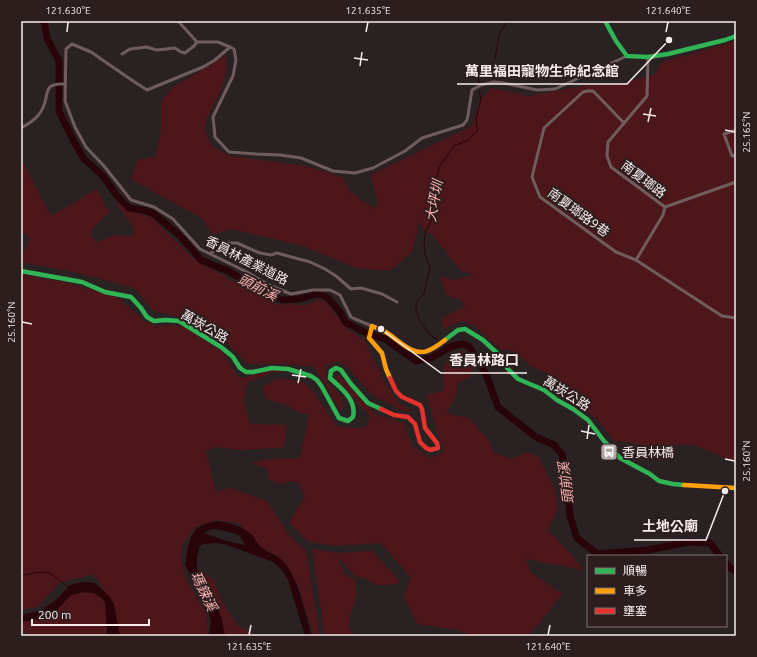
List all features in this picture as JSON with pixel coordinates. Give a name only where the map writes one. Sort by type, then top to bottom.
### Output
[{"type":"street","points":[[178,21],[197,42],[218,42],[234,49],[236,60],[233,76],[213,117],[215,137],[229,152],[280,155],[301,158],[333,171],[355,173],[373,168],[405,151],[422,138],[463,125],[467,120],[472,90],[481,85],[494,82],[537,90],[555,88],[627,56],[648,58],[725,40],[736,36]]},
{"type":"street","points":[[605,21],[616,41],[627,56]]},
{"type":"street","points":[[122,54],[130,49],[146,47],[157,50],[175,48],[181,52],[185,52],[197,42]]},
{"type":"street","name":"香員林產業道路","points":[[230,47],[215,60],[203,67],[148,90],[133,82],[91,52],[72,44],[66,49],[65,101],[75,127],[86,147],[104,166],[131,200],[154,207],[173,219],[200,249],[247,272],[269,285],[291,294],[313,290],[330,290],[340,295],[351,316],[355,320],[372,326]]},
{"type":"street","name":"南夏瑯路","points":[[648,58],[646,96],[608,142],[607,156],[611,167],[665,207],[736,182]]},
{"type":"street","points":[[21,128],[36,119],[43,108],[48,89],[51,86],[54,84],[65,84]]},
{"type":"street","name":"南夏瑯路9巷","points":[[624,123],[593,91],[583,92],[544,128],[532,177],[540,197],[616,252],[636,260]]},
{"type":"street","points":[[736,130],[724,134],[732,156],[736,155]]},
{"type":"street","points":[[665,207],[663,215],[636,260],[722,316],[736,318]]},
{"type":"street","points":[[210,254],[226,243],[237,243],[260,254],[271,255],[277,253],[310,262],[325,269],[351,289],[361,288],[382,294],[397,302]]},
{"type":"street","name":"萬崁公路","points":[[21,271],[82,282],[105,292],[124,295],[131,298],[141,308],[147,317],[154,321],[179,321],[221,347],[233,357],[240,368],[246,372],[272,368],[288,369],[311,376],[317,380],[339,418],[348,421],[353,417],[353,406],[347,394],[330,378],[331,371],[336,368],[341,370],[368,403],[394,415],[408,417],[415,424],[420,442],[430,450],[436,450],[438,448],[437,443],[425,428],[422,409],[420,405],[402,397],[396,391],[386,369],[382,353],[369,338],[372,326],[384,331],[416,352],[426,352],[437,346],[458,330],[465,329],[483,340],[499,355],[508,369],[518,379],[544,390],[588,420],[604,441],[620,458],[660,481],[673,484],[736,488]]},
{"type":"shaded area","points":[[736,41],[736,463],[694,445],[669,445],[661,461],[653,454],[648,446],[614,441],[596,418],[565,397],[562,383],[552,375],[531,366],[517,353],[510,350],[501,350],[473,325],[461,321],[443,329],[442,318],[465,306],[461,300],[446,295],[440,276],[453,280],[474,275],[460,270],[433,236],[417,222],[418,230],[412,252],[390,271],[357,268],[303,246],[231,229],[213,235],[203,219],[131,179],[138,160],[155,157],[161,132],[161,102],[172,88],[226,55],[227,67],[222,89],[207,118],[205,129],[211,145],[230,156],[307,166],[342,177],[350,192],[375,209],[378,201],[370,175],[472,126],[480,100],[492,88],[528,96],[588,85],[618,85],[655,74],[662,62]]},
{"type":"shaded area","points":[[21,161],[23,162],[51,216],[97,189],[109,212],[91,231],[90,235],[97,242],[115,235],[133,236],[134,228],[115,202],[136,213],[151,217],[196,261],[275,304],[305,305],[319,300],[325,301],[348,330],[365,340],[384,381],[397,402],[411,410],[411,412],[401,410],[371,394],[348,368],[341,363],[334,362],[327,366],[326,380],[342,398],[344,411],[340,409],[314,367],[288,364],[248,364],[216,333],[176,316],[153,311],[134,288],[79,273],[21,262],[30,238],[21,232]]},
{"type":"shaded area","points":[[21,274],[64,282],[117,297],[146,322],[156,326],[174,325],[184,327],[224,353],[236,375],[243,378],[272,370],[283,371],[275,372],[248,382],[244,399],[250,424],[287,425],[285,442],[282,448],[241,450],[214,447],[206,451],[216,492],[230,488],[267,501],[289,535],[306,551],[320,636],[314,636],[297,583],[277,555],[256,548],[239,523],[216,520],[195,527],[182,546],[181,560],[186,579],[206,613],[207,636],[120,636],[109,599],[94,574],[59,583],[38,607],[21,610]]},
{"type":"shaded area","points":[[462,350],[474,367],[469,378],[458,383],[456,396],[447,413],[469,418],[489,440],[493,452],[512,459],[526,452],[537,455],[555,488],[558,508],[548,531],[566,548],[584,570],[526,559],[530,572],[562,594],[538,625],[527,636],[472,636],[458,630],[417,624],[404,596],[411,578],[381,543],[335,546],[309,542],[289,523],[305,497],[299,483],[294,481],[280,484],[269,480],[268,469],[251,463],[269,459],[300,458],[309,415],[297,412],[287,405],[266,399],[263,387],[278,378],[303,382],[312,390],[337,426],[354,428],[367,427],[370,415],[360,407],[339,382],[336,376],[339,375],[362,401],[377,415],[404,423],[412,446],[430,458],[444,452],[426,395],[443,391],[444,366],[451,354]]},
{"type":"shaded area","points":[[312,549],[339,553],[373,551],[399,581],[398,584],[377,585],[364,578],[354,576],[341,559],[340,563],[345,575],[356,580],[356,596],[349,622],[351,632],[355,636],[325,636]]},
{"type":"shaded area","points":[[197,568],[214,580],[221,600],[238,626],[256,636],[225,636],[222,620]]},
{"type":"shaded area","points":[[84,592],[93,593],[102,598],[105,603],[107,629],[106,636],[25,636],[26,632],[21,630],[21,622],[38,619],[57,610],[71,595]]},
{"type":"water","name":"瑪鋉溪","points":[[218,521],[240,527],[252,535],[261,547],[284,562],[298,587],[312,636],[305,636],[288,580],[282,570],[273,562],[227,545],[217,543],[204,544],[200,546],[197,556],[197,568],[212,593],[222,620],[225,636],[209,636],[211,621],[205,602],[185,565],[191,537],[197,528],[208,523]],"holes":[[[212,529],[239,535],[245,545],[226,541],[204,533]]]},
{"type":"water","points":[[82,582],[95,583],[110,597],[114,604],[120,636],[106,636],[107,629],[105,603],[102,598],[93,593],[84,592],[71,595],[57,610],[48,616],[21,622],[21,615],[40,611],[56,600],[70,585]]},
{"type":"waterway","name":"頭前溪","points":[[44,21],[47,38],[59,61],[59,111],[84,159],[103,176],[117,196],[129,208],[147,211],[154,214],[179,235],[201,260],[230,272],[271,296],[282,300],[300,299],[317,294],[327,297],[340,312],[345,322],[364,332],[385,339],[416,361],[431,358],[450,347],[462,344],[469,346],[486,374],[498,407],[536,437],[554,445],[562,454],[570,516],[577,538],[597,554],[648,550],[688,542],[710,543],[719,555]]},
{"type":"waterway","name":"大坪圳","points":[[495,59],[499,35],[505,21]]},
{"type":"waterway","name":"大坪圳","points":[[479,83],[479,79],[493,63]]},
{"type":"waterway","name":"大坪圳","points":[[438,340],[430,335],[420,321],[416,311],[416,302],[424,294],[430,266],[425,255],[424,241],[426,231],[433,217],[433,191],[440,166],[454,146],[468,140],[477,131],[476,119],[481,99],[479,90]]},
{"type":"waterway","name":"大坪圳","points":[[444,344],[450,347]]},
{"type":"waterway","name":"頭前溪","points":[[727,564],[730,568],[736,571]]},
{"type":"waterway","points":[[21,576],[37,572],[46,572],[50,573],[69,587]]},
{"type":"traffic: fast","points":[[605,21],[616,41],[627,56],[648,57],[668,54],[736,36]]},
{"type":"traffic: fast","points":[[21,271],[82,282],[105,292],[131,297],[147,317],[154,321],[179,321],[221,347],[233,357],[240,368],[246,372],[272,368],[288,369],[311,376],[317,380],[322,387],[339,418],[348,421],[353,417],[354,411],[353,405],[347,395],[330,378],[331,371],[336,368],[341,370],[368,403],[381,409]]},
{"type":"traffic: fast","points":[[445,340],[458,330],[465,329],[483,340],[499,355],[508,369],[518,379],[544,390],[588,420],[604,441],[620,458],[650,474],[659,481],[684,485]]},
{"type":"traffic: slow","points":[[390,378],[382,353],[369,338],[372,326],[389,334],[404,346],[421,352],[430,350],[445,340]]},
{"type":"traffic: slow","points":[[684,485],[736,488]]},
{"type":"traffic: jam","points":[[381,409],[394,415],[408,417],[415,424],[420,442],[430,450],[438,448],[437,443],[425,428],[420,405],[402,397],[396,391],[390,378]]},
{"type":"place","name":"萬里福田寵物生命紀念館","points":[[669,40]]},
{"type":"place","name":"香員林路口","points":[[381,329]]},
{"type":"place","name":"香員林橋","points":[[609,452]]},
{"type":"place","name":"土地公廟","points":[[725,491]]}]
